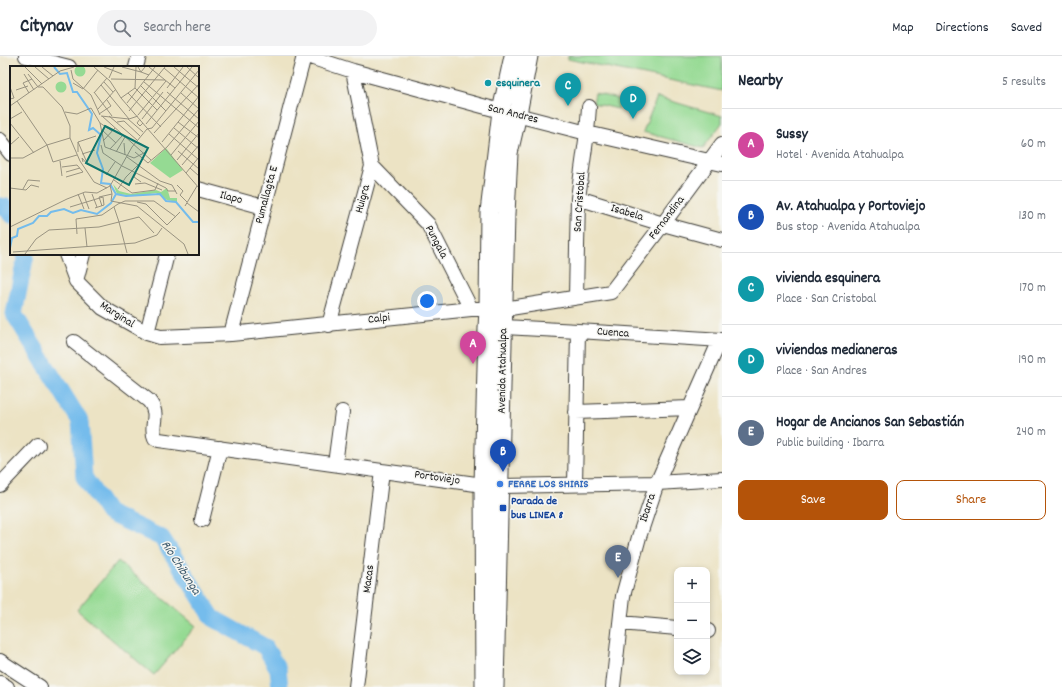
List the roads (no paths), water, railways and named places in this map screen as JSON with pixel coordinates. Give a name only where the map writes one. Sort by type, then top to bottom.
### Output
[{"type":"main road","name":"Avenida Atahualpa","points":[[495,687],[504,327],[496,309],[489,212],[501,111],[513,56]]},
{"type":"main road","name":"Avenida Atahualpa","points":[[484,687],[483,484],[487,328],[496,309],[506,214],[509,153],[518,114],[528,56]]},
{"type":"street","points":[[26,56],[66,66]]},
{"type":"street","points":[[136,66],[139,56]]},
{"type":"street","name":"San Andres","points":[[306,56],[354,71],[501,111],[716,163]]},
{"type":"street","name":"Pumallagta E","points":[[231,334],[264,207],[306,56]]},
{"type":"street","name":"Huigra","points":[[329,325],[372,166],[354,71]]},
{"type":"street","name":"San Cristobal","points":[[576,297],[578,198],[589,107]]},
{"type":"street","points":[[0,136],[10,138]]},
{"type":"street","points":[[0,140],[10,153]]},
{"type":"street","name":"Fernandina","points":[[611,292],[663,224],[716,163],[722,144]]},
{"type":"street","name":"Pungala","points":[[372,166],[428,224],[471,309]]},
{"type":"street","name":"Ilapo","points":[[199,189],[264,207]]},
{"type":"street","name":"Isabela","points":[[578,198],[722,240]]},
{"type":"street","name":"Marginal","points":[[66,255],[76,281],[103,308],[147,333]]},
{"type":"street","points":[[76,281],[83,255]]},
{"type":"street","points":[[147,333],[167,255]]},
{"type":"street","name":"Calpi","points":[[147,333],[160,337],[231,334],[329,325],[471,309],[496,309],[611,292]]},
{"type":"street","name":"Cuenca","points":[[504,327],[721,340]]},
{"type":"street","points":[[575,484],[578,331]]},
{"type":"street","name":"Ibarra","points":[[613,687],[623,596],[639,538],[657,483],[721,340]]},
{"type":"street","name":"Portoviejo","points":[[74,342],[149,401],[155,413],[153,434],[155,438],[500,486],[657,483],[722,479]]},
{"type":"street","points":[[576,412],[690,408]]},
{"type":"street","points":[[335,464],[342,412]]},
{"type":"street","points":[[0,485],[38,445]]},
{"type":"street","points":[[202,520],[220,448]]},
{"type":"street","name":"Macas","points":[[356,687],[382,470]]},
{"type":"street","points":[[620,623],[674,628]]},
{"type":"street","points":[[0,661],[40,687]]},
{"type":"street","points":[[0,683],[7,687]]},
{"type":"waterway","name":"Río Chibunga","points":[[0,206],[6,207],[10,213]]},
{"type":"waterway","name":"Río Chibunga","points":[[26,255],[14,314],[80,421],[84,477],[108,513],[162,538],[213,618],[265,647],[278,669],[280,687]]},
{"type":"place","name":"esquinera","points":[[488,83]]},
{"type":"place","name":"vivienda esquinera","points":[[568,106]]},
{"type":"place","name":"viviendas medianeras","points":[[633,119]]},
{"type":"place","name":"Sussy","points":[[473,364]]},
{"type":"place","name":"Av. Atahualpa y Portoviejo","points":[[503,472]]},
{"type":"place","name":"FERRE LOS SHIRIS","points":[[500,484]]},
{"type":"place","name":"Parada de bus LINEA 8","points":[[503,508]]},
{"type":"place","name":"Hogar de Ancianos San Sebastián","points":[[618,578]]}]
